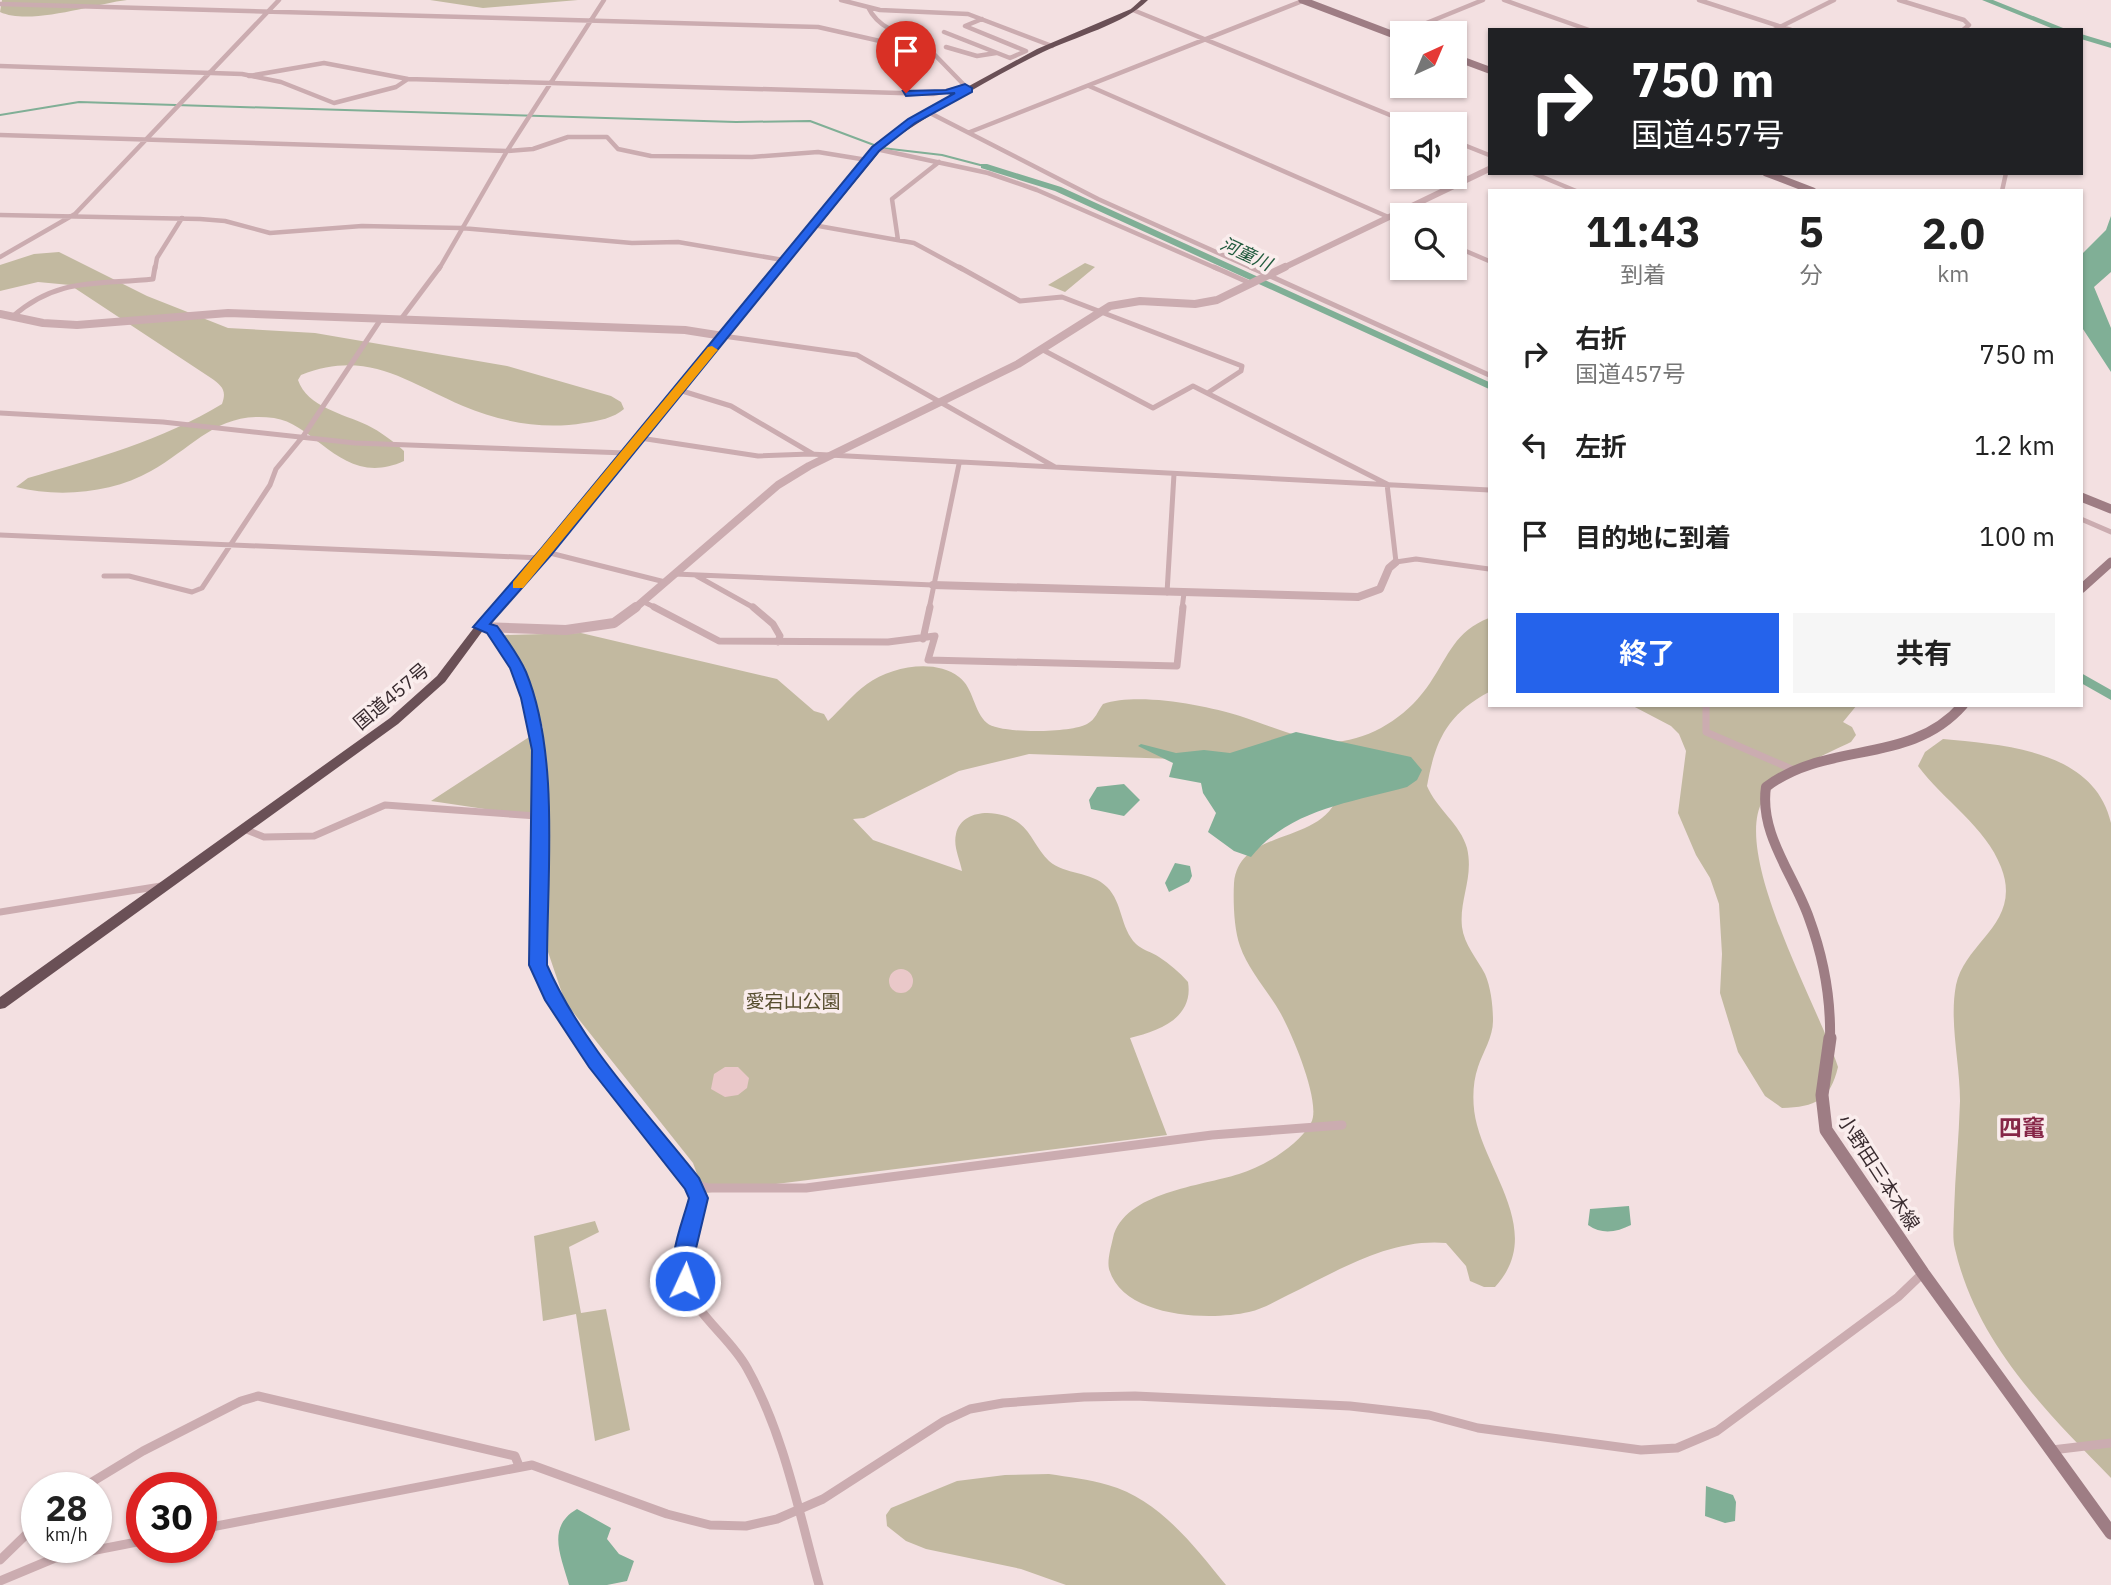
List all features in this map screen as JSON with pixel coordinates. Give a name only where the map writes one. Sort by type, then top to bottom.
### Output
[{"type":"highway","name":"国道457号","points":[[0,1004],[394,720],[441,679],[486,628],[783,260],[888,138],[967,88],[1133,10],[1145,0]]},
{"type":"main road","points":[[1303,0],[1390,31]]},
{"type":"main road","points":[[1467,62],[1488,70]]},
{"type":"main road","points":[[1771,175],[1809,189]]},
{"type":"main road","points":[[2083,498],[2111,509]]},
{"type":"main road","points":[[2083,585],[2111,562]]},
{"type":"main road","name":"小野田三本木線","points":[[1961,707],[1943,726],[1898,745],[1839,754],[1794,770],[1766,787],[1763,808],[1803,899],[1823,968],[1830,1036],[1821,1095],[1822,1118],[1842,1156],[1923,1273],[2111,1533]]},
{"type":"street","points":[[0,257],[70,218],[279,0]]},
{"type":"street","points":[[401,319],[438,270],[507,151],[604,0]]},
{"type":"street","points":[[841,0],[868,7],[943,15],[965,13],[1052,46]]},
{"type":"street","points":[[970,132],[1303,0]]},
{"type":"street","points":[[1434,21],[1483,0]]},
{"type":"street","points":[[1504,0],[1583,28]]},
{"type":"street","points":[[1699,0],[1786,28]]},
{"type":"street","points":[[1777,28],[1834,0]]},
{"type":"street","points":[[1899,0],[1964,20],[1969,25],[1965,28]]},
{"type":"street","points":[[0,4],[818,27],[933,53],[967,88]]},
{"type":"street","points":[[868,7],[872,17],[888,29],[930,42],[917,49]]},
{"type":"street","points":[[1133,10],[1169,23],[1171,28],[1390,115]]},
{"type":"street","points":[[944,32],[1010,58],[1026,51],[965,26],[982,19]]},
{"type":"street","points":[[933,53],[977,31]]},
{"type":"street","points":[[995,38],[1013,31]]},
{"type":"street","points":[[946,47],[972,56],[986,57],[997,53]]},
{"type":"street","points":[[1017,54],[1027,58]]},
{"type":"street","points":[[249,76],[324,63],[408,79],[933,94],[967,88]]},
{"type":"street","points":[[0,66],[210,72],[249,76],[281,82],[334,103],[396,87],[408,79]]},
{"type":"street","points":[[1088,86],[1389,218]]},
{"type":"street","points":[[928,111],[1098,199],[1488,375]]},
{"type":"street","points":[[0,135],[507,151],[533,149],[568,137],[589,136],[607,137],[618,149],[652,156],[752,157],[818,152],[867,160]]},
{"type":"street","points":[[1467,146],[1488,155]]},
{"type":"street","points":[[876,149],[939,162],[1037,190],[1253,283]]},
{"type":"street","points":[[898,240],[891,199],[939,162]]},
{"type":"street","points":[[486,628],[600,627],[614,623],[644,602],[778,485],[827,457],[1043,350],[1102,311],[1117,304],[1140,300],[1203,303],[1253,283],[1488,169]]},
{"type":"street","points":[[1538,175],[1571,189]]},
{"type":"street","points":[[0,215],[182,218],[225,221],[270,233],[362,226],[461,228],[632,243],[678,242],[783,260]]},
{"type":"street","points":[[12,317],[33,296],[69,284],[153,279],[157,258],[182,218]]},
{"type":"street","points":[[813,225],[914,243],[1020,301],[1058,296],[1239,363],[1241,371],[1209,392]]},
{"type":"street","points":[[1467,252],[1488,261]]},
{"type":"street","points":[[0,314],[77,325],[228,313],[685,330],[857,355],[1059,468]]},
{"type":"street","points":[[104,576],[129,576],[199,592],[270,485],[276,469],[303,435],[381,319]]},
{"type":"street","points":[[1043,350],[1153,408],[1193,386],[1209,392],[1387,484]]},
{"type":"street","points":[[678,390],[731,406],[816,456]]},
{"type":"street","points":[[0,414],[163,422],[303,435],[355,443],[626,453]]},
{"type":"street","points":[[639,438],[758,456],[816,456],[1488,490]]},
{"type":"street","points":[[923,639],[959,464]]},
{"type":"street","points":[[1167,593],[1174,474]]},
{"type":"street","points":[[1387,484],[1393,558],[1396,562]]},
{"type":"street","points":[[2083,520],[2111,532]]},
{"type":"street","points":[[0,535],[543,555],[665,582]]},
{"type":"street","points":[[675,574],[933,584],[972,583],[1167,593],[1358,597],[1380,589],[1389,568],[1396,562],[1416,559],[1488,569]]},
{"type":"street","points":[[694,574],[755,606],[774,624],[780,636],[778,642]]},
{"type":"street","points":[[644,602],[719,641],[923,639],[935,636],[928,660],[1177,666],[1184,593]]},
{"type":"street","points":[[486,628],[517,668],[528,698],[540,750],[537,816],[538,965],[543,980],[596,1062],[692,1184],[699,1198],[683,1261],[685,1281],[747,1370],[767,1413],[799,1510],[818,1585]]},
{"type":"street","points":[[1706,707],[1706,732],[1794,770]]},
{"type":"street","points":[[244,829],[264,837],[314,836],[385,805],[537,816]]},
{"type":"street","points":[[0,912],[130,889],[166,886]]},
{"type":"street","points":[[692,1184],[709,1188],[792,1188],[857,1183],[919,1171],[1212,1135],[1342,1125]]},
{"type":"street","points":[[217,1526],[519,1466],[541,1467],[667,1514],[710,1525],[754,1525],[799,1510],[853,1482],[944,1421],[970,1409],[1003,1403],[1084,1397],[1135,1396],[1350,1406],[1618,1447],[1677,1448],[1717,1431],[1898,1297],[1923,1273]]},
{"type":"street","points":[[110,1472],[219,1411],[258,1396],[290,1401],[515,1456],[519,1466]]},
{"type":"street","points":[[2051,1450],[2111,1443]]},
{"type":"street","points":[[0,1560],[21,1540]]},
{"type":"street","points":[[0,1581],[55,1558],[126,1544]]},
{"type":"green space","points":[[2,0],[127,0],[28,17],[0,12]]},
{"type":"green space","points":[[430,0],[578,0],[483,8]]},
{"type":"green space","points":[[59,252],[147,296],[228,328],[315,333],[507,366],[611,396],[621,402],[624,409],[611,417],[584,423],[553,426],[522,423],[477,412],[385,371],[346,365],[301,375],[298,380],[309,397],[318,403],[387,437],[404,451],[404,461],[383,467],[364,467],[347,461],[289,423],[274,418],[254,417],[222,425],[151,471],[103,489],[68,493],[16,487],[28,478],[128,447],[176,428],[222,404],[224,395],[221,386],[215,381],[70,285],[38,282],[0,291],[0,265],[34,254]]},
{"type":"green space","points":[[1085,263],[1095,267],[1065,292],[1048,285]]},
{"type":"green space","name":"愛宕山公園","points":[[1488,618],[1488,693],[1462,710],[1445,731],[1434,756],[1427,786],[1467,848],[1469,869],[1462,907],[1462,927],[1468,945],[1485,974],[1491,997],[1493,1027],[1476,1074],[1474,1111],[1484,1145],[1509,1206],[1514,1227],[1514,1247],[1509,1267],[1495,1287],[1484,1287],[1470,1281],[1466,1266],[1446,1243],[1425,1243],[1404,1246],[1364,1258],[1254,1311],[1232,1315],[1191,1315],[1149,1307],[1131,1298],[1117,1285],[1109,1269],[1113,1238],[1120,1223],[1132,1210],[1166,1193],[1239,1174],[1259,1166],[1289,1148],[1311,1123],[1313,1114],[1309,1085],[1292,1037],[1240,946],[1234,915],[1234,883],[1239,865],[1250,853],[1264,844],[1314,823],[1328,813],[1337,798],[1263,762],[1029,754],[959,771],[864,818],[853,819],[873,840],[962,871],[955,844],[960,825],[974,815],[1002,815],[1024,827],[1049,861],[1063,869],[1093,878],[1107,887],[1116,900],[1127,931],[1136,944],[1167,962],[1188,982],[1186,1005],[1180,1014],[1163,1027],[1130,1038],[1167,1135],[704,1193],[693,1163],[565,1002],[547,949],[546,818],[431,801],[543,728],[521,666],[504,643],[505,635],[581,633],[777,679],[814,711],[824,714],[828,721],[857,692],[877,678],[900,669],[925,666],[949,671],[959,677],[968,687],[982,718],[994,727],[1036,731],[1079,727],[1092,720],[1103,704],[1134,699],[1172,701],[1209,708],[1304,738],[1331,742],[1369,734],[1403,713],[1422,694],[1460,637],[1477,623]]},
{"type":"green space","points":[[1635,707],[1855,707],[1843,722],[1852,727],[1856,735],[1851,742],[1803,766],[1779,782],[1763,800],[1756,825],[1759,856],[1781,932],[1838,1067],[1831,1087],[1820,1100],[1813,1103],[1782,1108],[1765,1096],[1738,1052],[1720,993],[1722,954],[1719,904],[1710,878],[1696,855],[1678,813],[1686,751],[1679,734],[1671,726]]},
{"type":"green space","points":[[1943,739],[2019,749],[2067,766],[2086,780],[2101,799],[2111,823],[2111,1478],[2039,1401],[1997,1346],[1965,1283],[1955,1249],[1953,1236],[1960,1087],[1954,999],[1961,970],[1999,917],[2005,903],[2006,886],[2001,867],[1985,839],[1918,766],[1925,752]]},
{"type":"green space","points":[[595,1221],[599,1232],[569,1247],[581,1313],[606,1309],[630,1430],[595,1441],[576,1314],[543,1321],[534,1236]]},
{"type":"green space","points":[[1049,1474],[1101,1483],[1143,1501],[1174,1526],[1226,1585],[1066,1585],[1021,1569],[926,1549],[906,1541],[887,1526],[886,1515],[891,1508],[957,1481],[1005,1475]]},
{"type":"shaded area","points":[[2111,216],[2111,272],[2094,287],[2111,328],[2111,372],[2083,329],[2083,253],[2106,230]]},
{"type":"shaded area","points":[[1296,732],[1411,757],[1422,770],[1417,780],[1407,787],[1302,818],[1267,841],[1251,857],[1234,851],[1208,832],[1216,813],[1203,793],[1201,783],[1169,777],[1173,763],[1138,746],[1141,744],[1176,753],[1204,750],[1230,753]]},
{"type":"shaded area","points":[[1124,784],[1140,800],[1124,816],[1091,809],[1089,800],[1097,787]]},
{"type":"shaded area","points":[[1175,863],[1190,866],[1192,876],[1189,882],[1169,892],[1165,883]]},
{"type":"shaded area","points":[[901,969],[912,976],[913,981],[906,992],[901,993],[890,986],[889,981],[896,970]]},
{"type":"shaded area","points":[[725,1067],[738,1067],[749,1078],[747,1088],[738,1095],[725,1097],[711,1089],[714,1074]]},
{"type":"shaded area","points":[[1629,1206],[1631,1225],[1610,1231],[1588,1225],[1590,1209]]},
{"type":"shaded area","points":[[1706,1486],[1733,1495],[1736,1502],[1735,1521],[1725,1523],[1705,1516]]},
{"type":"shaded area","points":[[577,1509],[611,1528],[607,1539],[619,1554],[634,1561],[627,1581],[607,1585],[569,1585],[558,1543],[559,1533],[567,1516]]},
{"type":"waterway","points":[[1986,0],[2059,28]]},
{"type":"waterway","points":[[2083,37],[2111,46]]},
{"type":"waterway","points":[[0,115],[79,102],[736,122],[810,121],[882,148],[942,155],[984,166]]},
{"type":"waterway","name":"河童川","points":[[984,166],[1058,189],[1488,386]]},
{"type":"waterway","name":"河童川","points":[[2083,678],[2111,696]]},
{"type":"slow traffic","points":[[518,585],[712,350]]},
{"type":"district","name":"四竃","points":[[2022,1128]]},
{"type":"route","points":[[685,1281],[683,1261],[699,1198],[686,1173],[650,1134],[596,1062],[551,996],[538,965],[537,816],[540,750],[528,698],[517,668],[492,629],[480,627],[546,552],[876,149],[897,130],[969,90],[965,87],[947,93],[906,93]]}]
